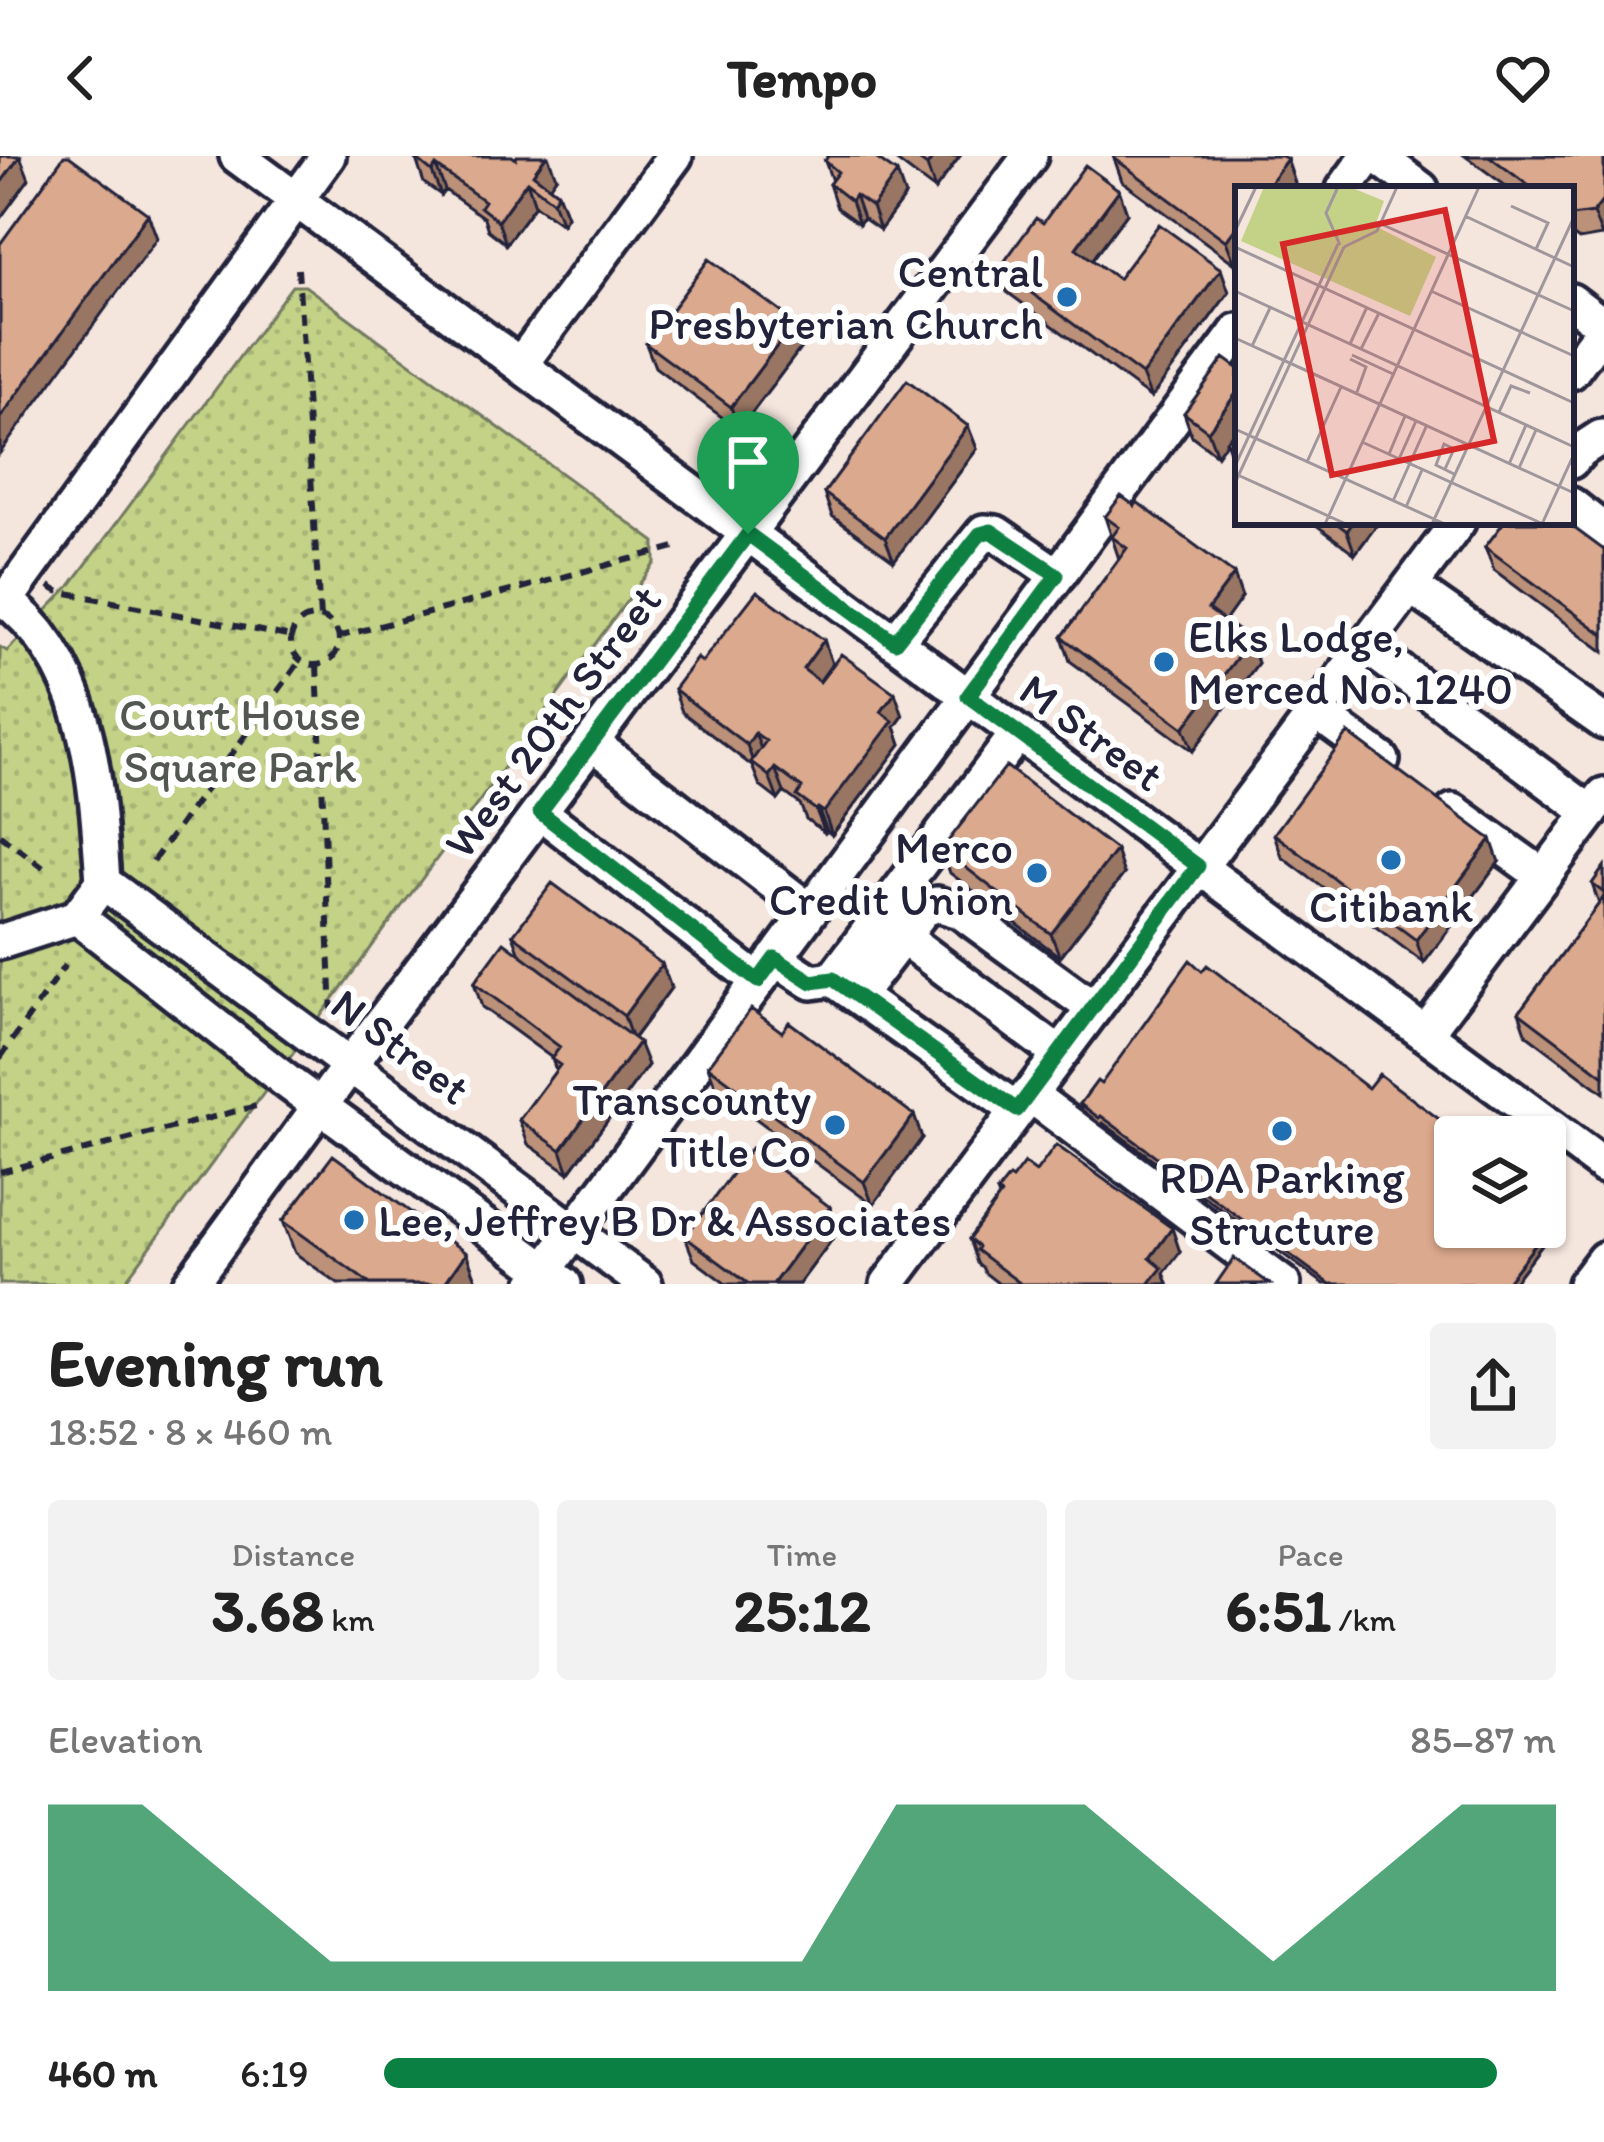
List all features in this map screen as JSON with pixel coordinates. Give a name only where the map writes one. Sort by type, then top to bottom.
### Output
[{"type":"street","name":"M Street","points":[[237,156],[1604,1166]]},
{"type":"street","points":[[0,942],[77,917],[103,882],[97,790],[75,692],[46,640],[3,598],[27,572],[328,156]]},
{"type":"street","points":[[520,365],[675,156]]},
{"type":"street","name":"West 20th Street","points":[[190,1284],[1030,156]]},
{"type":"street","points":[[1347,186],[1373,156],[1417,186]]},
{"type":"street","points":[[1574,304],[1604,327],[1574,368]]},
{"type":"street","points":[[548,1279],[574,1230],[1235,335]]},
{"type":"street","points":[[1574,457],[1601,437],[1604,440]]},
{"type":"street","points":[[1574,507],[1604,532]]},
{"type":"street","points":[[888,1284],[1456,525]]},
{"type":"street","points":[[895,642],[984,532],[997,533],[1057,575]]},
{"type":"street","points":[[1410,586],[1604,722]]},
{"type":"street","points":[[1365,645],[1597,804],[1425,1034]]},
{"type":"street","points":[[1315,712],[1543,876]]},
{"type":"street","points":[[845,987],[1018,734]]},
{"type":"street","points":[[592,743],[810,910]]},
{"type":"street","points":[[540,812],[766,969],[845,987],[1023,1102],[1283,1284]]},
{"type":"street","name":"N Street","points":[[103,882],[645,1284]]},
{"type":"street","points":[[845,987],[903,937],[923,910],[937,904],[961,911],[1093,1008]]},
{"type":"street","name":"N Street","points":[[77,917],[548,1279]]},
{"type":"street","points":[[903,937],[1059,1054]]},
{"type":"street","points":[[1586,1284],[1604,1259]]},
{"type":"path","points":[[298,269],[320,618]]},
{"type":"path","points":[[338,637],[675,547]]},
{"type":"path","points":[[27,572],[57,591],[292,637]]},
{"type":"path","points":[[320,618],[332,625],[338,645],[332,658],[317,664],[301,660],[293,650],[298,623],[320,618]]},
{"type":"path","points":[[152,861],[301,660]]},
{"type":"path","points":[[317,664],[332,1019]]},
{"type":"path","points":[[0,835],[46,870]]},
{"type":"path","points":[[0,1058],[65,965]]},
{"type":"path","points":[[0,1172],[272,1102]]},
{"type":"green space","name":"Court House Square Park","points":[[292,286],[305,286],[655,542],[655,563],[123,1284],[0,1284],[0,647],[7,651],[70,586]]},
{"type":"building","points":[[0,156],[20,156],[0,184]]},
{"type":"building","points":[[64,156],[148,214],[0,418],[0,244]]},
{"type":"building","points":[[418,156],[546,156],[533,174],[558,193],[553,201],[527,181],[498,221],[480,207],[484,201],[436,166],[432,172]]},
{"type":"building","points":[[828,156],[873,156],[897,173],[872,207],[855,195],[851,201],[829,184],[838,172],[825,161]]},
{"type":"building","points":[[913,156],[934,156],[927,166]]},
{"type":"building","points":[[1489,156],[1604,156],[1604,199],[1593,213],[1574,216],[1574,186],[1529,186]]},
{"type":"building","points":[[1114,158],[1287,159],[1267,186],[1235,186],[1235,229],[1226,241]]},
{"type":"building","name":"Central Presbyterian Church","points":[[1085,165],[1119,190],[1076,248],[1118,279],[1159,224],[1221,269],[1142,375],[999,269],[1036,218],[1043,223]]},
{"type":"building","points":[[709,259],[795,322],[731,407],[646,344]]},
{"type":"building","points":[[1224,358],[1235,366],[1235,395],[1208,431],[1184,413]]},
{"type":"building","points":[[907,380],[968,426],[885,538],[824,493]]},
{"type":"building","points":[[1121,496],[1135,506],[1137,502],[1234,574],[1208,609],[1250,640],[1184,728],[1062,637],[1127,548],[1112,537],[1119,527],[1105,517]]},
{"type":"building","points":[[1502,525],[1570,525],[1604,550],[1604,635],[1485,547]]},
{"type":"building","points":[[757,591],[824,640],[803,669],[820,682],[841,654],[895,693],[881,712],[893,721],[824,812],[797,796],[802,788],[775,768],[769,776],[751,762],[766,741],[755,733],[747,745],[674,689],[697,658],[702,662]]},
{"type":"building","name":"Citibank","points":[[1348,733],[1491,839],[1416,940],[1274,834]]},
{"type":"building","name":"Merco Credit Union","points":[[1006,766],[1116,850],[1051,934],[942,849]]},
{"type":"building","points":[[1604,867],[1604,893],[1592,884]]},
{"type":"building","points":[[552,883],[662,964],[624,1016],[513,935]]},
{"type":"building","points":[[1604,899],[1604,1076],[1519,1012]]},
{"type":"building","points":[[504,942],[639,1042],[561,1150],[519,1120],[560,1065],[551,1059],[560,1047],[474,983]]},
{"type":"building","name":"RDA Parking Structure","points":[[1190,960],[1202,971],[1207,965],[1368,1088],[1379,1074],[1435,1116],[1434,1248],[1533,1248],[1505,1284],[1330,1284],[1080,1104],[1097,1081],[1101,1084]]},
{"type":"building","name":"Transcounty Title Co","points":[[751,1009],[782,1032],[789,1022],[914,1115],[864,1182],[708,1066]]},
{"type":"building","points":[[1056,1145],[1172,1228],[1150,1258],[1162,1268],[1149,1284],[1021,1284],[976,1250],[969,1239],[1001,1195],[997,1192],[1024,1163],[1036,1172]]},
{"type":"building","points":[[751,1148],[830,1207],[773,1284],[749,1284],[685,1237]]},
{"type":"building","name":"Lee, Jeffrey B Dr & Associates","points":[[333,1155],[466,1253],[444,1284],[370,1284],[283,1221]]},
{"type":"building","points":[[1234,1258],[1270,1284],[1216,1284]]},
{"type":"place","name":"Central Presbyterian Church","points":[[1067,297]]},
{"type":"place","name":"Elks Lodge, Merced No. 1240","points":[[1164,662]]},
{"type":"place","name":"Citibank","points":[[1391,860]]},
{"type":"place","name":"Merco Credit Union","points":[[1037,873]]},
{"type":"place","name":"Transcounty Title Co","points":[[835,1125]]},
{"type":"place","name":"RDA Parking Structure","points":[[1282,1131]]},
{"type":"place","name":"Lee, Jeffrey B Dr & Associates","points":[[354,1220]]},
{"type":"route","points":[[984,532],[997,533],[1057,575],[968,696],[1198,866],[1017,1110],[833,979],[812,982],[775,958],[758,981],[540,812],[748,534],[895,642],[984,532]]}]
